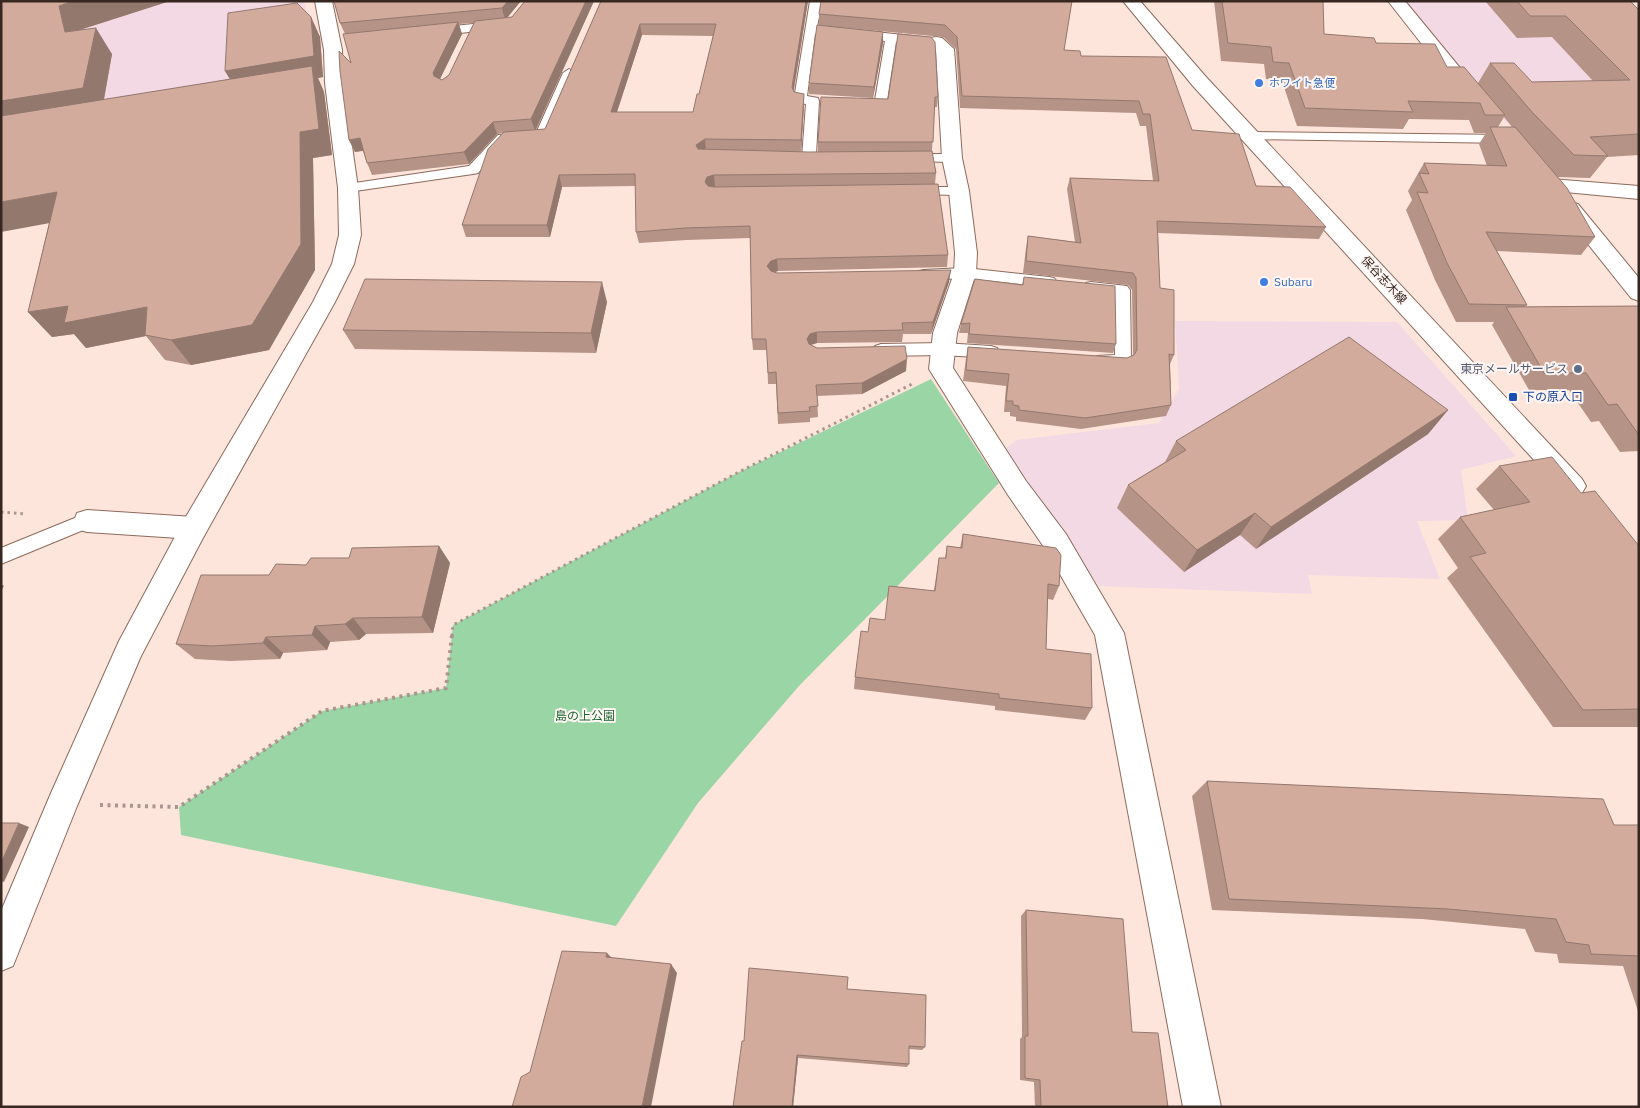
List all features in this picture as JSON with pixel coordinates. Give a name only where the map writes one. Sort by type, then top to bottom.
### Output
[{"type":"street","points":[[1,954],[8,923],[129,650],[194,528],[319,310],[343,264],[350,235],[348,188],[324,84],[337,42],[323,1]]},
{"type":"street","name":"保谷志木線","points":[[1131,1],[1200,82],[1586,500]]},
{"type":"street","points":[[1396,1],[1515,146]]},
{"type":"street","points":[[936,42],[945,49],[952,158],[959,191],[966,253],[965,274],[945,333],[942,359],[1017,488],[1056,542],[1109,633],[1202,1107]]},
{"type":"street","points":[[1639,193],[1545,179],[1639,293]]},
{"type":"street","points":[[87,520],[194,528]]},
{"type":"lane","points":[[816,1],[800,99],[818,101],[805,158],[838,158]]},
{"type":"lane","points":[[426,33],[478,28],[465,45]]},
{"type":"lane","points":[[810,30],[936,42]]},
{"type":"lane","points":[[852,103],[881,104],[891,38]]},
{"type":"lane","points":[[348,188],[473,170],[503,138],[541,137],[573,65]]},
{"type":"lane","points":[[1251,136],[1515,146]]},
{"type":"lane","points":[[895,158],[952,158]]},
{"type":"lane","points":[[900,192],[959,191]]},
{"type":"lane","points":[[906,275],[965,274],[1122,290],[1123,361],[1083,359]]},
{"type":"lane","points":[[866,350],[942,359],[1003,353]]},
{"type":"lane","points":[[1,556],[87,520]]},
{"type":"path","points":[[62,804],[180,807],[322,711],[446,688],[453,625],[737,473],[942,359]]},
{"type":"shaded area","points":[[2,1],[304,1],[314,48],[316,81],[1,133]]},
{"type":"shaded area","points":[[1406,1],[1603,1],[1614,121],[1506,122],[1421,26]]},
{"type":"shaded area","points":[[1175,321],[1397,322],[1516,456],[1461,470],[1468,520],[1417,521],[1440,579],[1308,575],[1312,594],[1099,586],[1003,451],[1016,440],[1159,423],[1179,389]]},
{"type":"green space","name":"島の上公園","points":[[931,379],[999,483],[799,686],[698,803],[616,926],[181,835],[179,807],[322,711],[446,688],[453,625],[737,473]]},
{"type":"building","points":[[1,1],[73,1],[59,6],[65,32],[96,28],[83,88],[1,101]]},
{"type":"building","points":[[334,1],[508,1],[502,8],[340,23]]},
{"type":"building","points":[[525,1],[586,1],[531,119],[493,122],[464,152],[367,163],[360,138],[349,140],[339,51],[351,63],[343,34],[458,22],[433,73],[434,76],[442,80],[449,75],[475,21],[512,17]]},
{"type":"building","points":[[601,1],[806,1],[792,87],[794,92],[804,94],[801,140],[705,139],[696,145],[698,149],[809,152],[932,151],[936,173],[714,175],[707,177],[705,182],[708,186],[714,187],[938,184],[948,255],[777,259],[771,261],[767,266],[771,271],[777,273],[951,270],[933,322],[902,323],[903,330],[817,332],[810,334],[807,339],[809,344],[817,348],[905,346],[907,359],[862,383],[816,385],[818,406],[809,407],[810,411],[778,413],[776,372],[768,373],[766,339],[752,339],[750,226],[636,232],[635,174],[559,175],[547,225],[462,225],[488,149],[504,132],[545,129]],"holes":[[[640,24],[716,24],[693,112],[611,112]]]},
{"type":"building","points":[[821,1],[1072,1],[1064,50],[1080,51],[1081,56],[1166,57],[1192,130],[1239,134],[1256,186],[1290,187],[1326,227],[1157,221],[1160,288],[1174,290],[1174,355],[1169,354],[1171,405],[1085,418],[1019,410],[1019,406],[1013,405],[1013,401],[1006,401],[1009,374],[966,370],[968,347],[1127,358],[1134,355],[1137,350],[1136,278],[1133,273],[1026,261],[1028,236],[1081,243],[1070,178],[1159,181],[1150,114],[1143,114],[1139,101],[962,96],[957,37],[945,25],[819,14]]},
{"type":"building","points":[[1222,1],[1323,1],[1324,34],[1374,38],[1376,43],[1435,44],[1447,67],[1464,67],[1505,115],[1485,115],[1480,103],[1408,101],[1413,112],[1305,108],[1289,63],[1273,62],[1271,47],[1228,43]]},
{"type":"building","points":[[1517,1],[1630,1],[1639,10],[1639,134],[1590,137],[1608,156],[1574,155],[1532,112],[1490,63],[1514,63],[1532,82],[1630,80],[1566,16],[1530,16]]},
{"type":"building","points":[[297,3],[311,17],[314,56],[225,71],[228,13]]},
{"type":"building","points":[[817,25],[883,32],[874,87],[809,83]]},
{"type":"building","points":[[898,34],[931,37],[935,42],[938,97],[935,97],[933,142],[818,142],[821,97],[888,99]]},
{"type":"building","points":[[312,66],[319,129],[300,132],[301,244],[252,325],[171,340],[145,335],[147,307],[64,323],[68,306],[28,312],[57,192],[1,202],[1,116]]},
{"type":"building","points":[[1490,127],[1515,127],[1567,188],[1595,237],[1486,232],[1527,305],[1469,304],[1447,263],[1417,192],[1428,193],[1419,173],[1429,174],[1424,163],[1507,166]]},
{"type":"building","points":[[1024,277],[1115,286],[1116,344],[969,334],[970,323],[961,324],[975,279],[1023,285]]},
{"type":"building","points":[[365,279],[602,282],[591,333],[343,330]]},
{"type":"building","name":"東京メールサービス","points":[[1639,306],[1639,435],[1617,404],[1608,405],[1586,373],[1544,373],[1506,307]]},
{"type":"building","points":[[1349,337],[1448,410],[1271,527],[1255,513],[1197,550],[1128,485],[1186,450],[1176,441]]},
{"type":"building","points":[[1552,457],[1581,493],[1595,491],[1639,546],[1639,709],[1583,710],[1470,557],[1486,553],[1460,517],[1530,502],[1499,466]]},
{"type":"building","points":[[963,534],[1056,548],[1061,555],[1059,586],[1048,584],[1046,649],[1091,654],[1092,708],[999,698],[999,694],[855,677],[861,631],[868,632],[870,618],[885,620],[889,586],[935,591],[939,558],[946,558],[947,546],[962,548]]},
{"type":"building","points":[[439,546],[422,617],[353,618],[345,624],[315,626],[312,635],[266,637],[263,643],[212,646],[176,644],[201,575],[269,575],[276,564],[306,565],[311,558],[349,558],[352,548]]},
{"type":"building","points":[[1207,781],[1603,799],[1614,825],[1639,825],[1639,956],[1591,954],[1589,945],[1566,942],[1556,919],[1448,909],[1229,899]]},
{"type":"building","points":[[1,823],[19,823],[1,863]]},
{"type":"building","points":[[1026,910],[1123,919],[1132,1032],[1158,1033],[1168,1107],[1041,1107],[1040,1080],[1025,1078],[1025,1036],[1028,1036]]},
{"type":"building","points":[[562,951],[607,953],[606,957],[671,964],[642,1107],[512,1107],[521,1077],[530,1072]]},
{"type":"building","points":[[749,968],[848,977],[847,989],[926,995],[925,1047],[909,1046],[909,1064],[797,1055],[792,1107],[733,1107],[742,1041],[744,1041]]},
{"type":"place","name":"ホワイト急便","points":[[1259,83]]},
{"type":"place","name":"Subaru","points":[[1264,282]]},
{"type":"place","name":"東京メールサービス","points":[[1578,369]]},
{"type":"place","name":"下の原入口","points":[[1513,397]]}]
